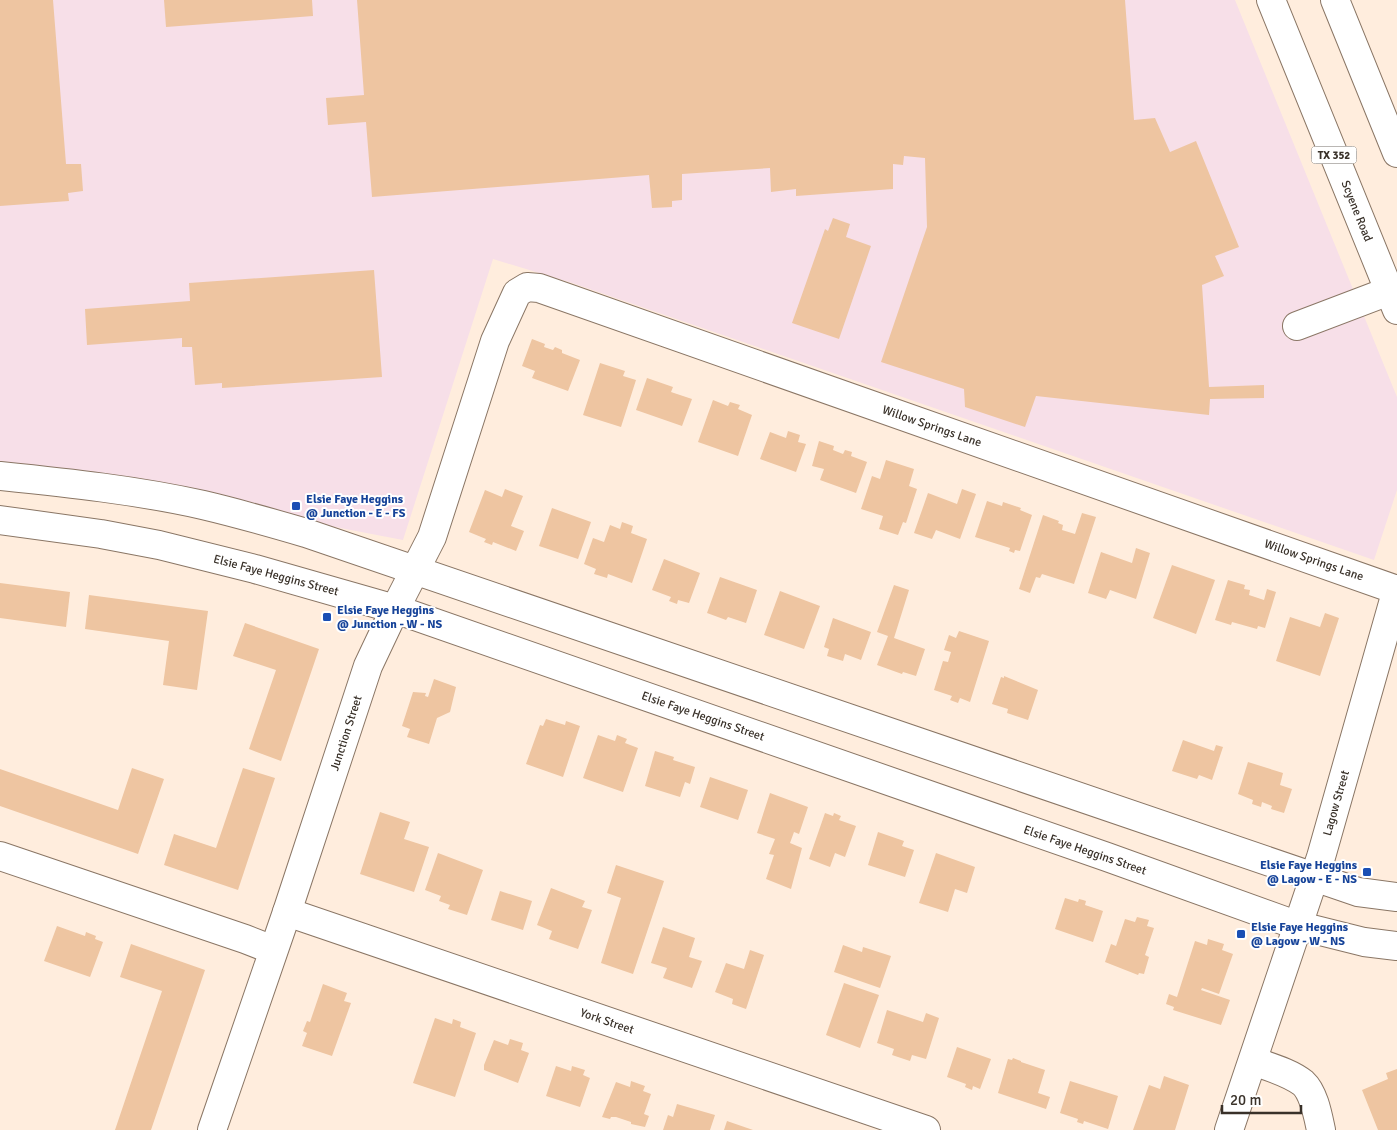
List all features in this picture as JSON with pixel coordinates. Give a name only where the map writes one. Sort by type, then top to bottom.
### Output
[{"type":"main road","name":"Scyene Road","points":[[1271,0],[1394,296]]},
{"type":"main road","points":[[1335,0],[1397,153]]},
{"type":"main road","name":"Willow Springs Lane","points":[[495,342],[517,293],[527,287],[539,288],[1397,589]]},
{"type":"main road","points":[[1297,326],[1394,296]]},
{"type":"main road","name":"Junction Street","points":[[212,1130],[272,950],[287,912],[368,666],[432,537],[495,342]]},
{"type":"main road","points":[[0,476],[109,489],[204,505],[306,532],[415,571],[1358,892],[1397,897]]},
{"type":"main road","name":"Elsie Faye Heggins Street","points":[[0,520],[101,534],[159,545],[265,572],[395,609],[1107,857],[1296,925],[1364,942],[1397,946]]},
{"type":"main road","name":"Lagow Street","points":[[1230,1130],[1296,925],[1314,877],[1397,589]]},
{"type":"main road","points":[[0,856],[245,939],[272,950]]},
{"type":"main road","name":"York Street","points":[[287,912],[926,1130]]},
{"type":"main road","points":[[1253,1061],[1280,1070],[1304,1084],[1315,1104],[1321,1130]]},
{"type":"shaded area","points":[[0,0],[1235,0],[1397,397],[1397,490],[1374,560],[572,283],[493,259],[403,540],[0,463]]},
{"type":"building","points":[[0,0],[53,0],[66,164],[81,164],[83,191],[68,193],[69,201],[0,206]]},
{"type":"building","points":[[164,0],[312,0],[313,16],[166,27]]},
{"type":"building","points":[[357,0],[1125,0],[1134,120],[1155,118],[1170,152],[1196,141],[1239,247],[1215,256],[1224,276],[1202,285],[1209,387],[1264,385],[1264,398],[1210,399],[1209,415],[1036,396],[1025,427],[965,407],[964,389],[881,362],[927,227],[925,158],[904,156],[903,165],[893,164],[893,189],[796,196],[796,189],[771,192],[770,168],[682,174],[682,200],[672,201],[672,207],[652,208],[649,175],[372,197],[366,122],[328,125],[326,98],[364,95]]},
{"type":"building","points":[[833,218],[850,224],[846,237],[871,246],[839,339],[792,323],[825,229],[828,231]]},
{"type":"building","points":[[374,270],[382,377],[222,388],[222,383],[195,385],[192,347],[182,347],[182,338],[87,345],[85,309],[190,301],[189,283]]},
{"type":"building","points":[[532,339],[545,344],[544,347],[553,350],[555,347],[562,350],[562,353],[580,360],[568,391],[532,378],[535,371],[522,366]]},
{"type":"building","points":[[600,363],[625,371],[623,376],[636,380],[621,427],[583,415]]},
{"type":"building","points":[[647,378],[673,387],[671,392],[692,399],[682,426],[636,410]]},
{"type":"building","points":[[713,400],[728,406],[730,402],[740,405],[738,409],[752,415],[738,456],[698,442]]},
{"type":"building","points":[[788,431],[800,435],[798,442],[806,444],[796,472],[760,459],[770,432],[786,438]]},
{"type":"building","points":[[819,441],[834,446],[833,450],[843,454],[845,450],[852,452],[851,456],[867,462],[856,493],[820,480],[824,469],[812,466]]},
{"type":"building","points":[[886,460],[914,469],[909,486],[917,489],[906,523],[903,522],[898,535],[879,529],[883,516],[861,509],[872,476],[880,479]]},
{"type":"building","points":[[505,489],[523,496],[511,526],[524,531],[516,551],[493,542],[492,545],[484,542],[486,539],[469,532],[485,490],[502,497]]},
{"type":"building","points":[[962,489],[976,494],[960,539],[936,530],[932,539],[914,533],[928,493],[957,504]]},
{"type":"building","points":[[987,501],[1002,506],[1003,502],[1021,508],[1020,510],[1032,515],[1020,551],[1015,550],[1014,553],[1009,551],[1010,548],[975,537]]},
{"type":"building","points":[[552,508],[591,522],[578,559],[539,546]]},
{"type":"building","points":[[1082,513],[1096,517],[1074,584],[1042,574],[1040,578],[1036,577],[1030,593],[1019,589],[1043,515],[1059,521],[1058,523],[1063,525],[1062,530],[1075,534]]},
{"type":"building","points":[[622,522],[633,526],[631,533],[647,539],[632,583],[608,574],[607,578],[594,574],[596,569],[584,564],[593,538],[604,542],[610,525],[620,529]]},
{"type":"building","points":[[1136,548],[1150,553],[1136,599],[1110,590],[1106,599],[1088,593],[1101,552],[1132,563]]},
{"type":"building","points":[[664,559],[700,573],[689,603],[678,600],[677,604],[669,601],[671,597],[652,590]]},
{"type":"building","points":[[1172,565],[1215,580],[1196,634],[1153,618]]},
{"type":"building","points":[[720,577],[757,590],[746,623],[728,617],[726,620],[707,613]]},
{"type":"building","points":[[1228,580],[1245,585],[1244,589],[1250,590],[1249,595],[1264,600],[1267,589],[1276,592],[1265,628],[1258,626],[1257,629],[1232,622],[1231,625],[1215,620]]},
{"type":"building","points":[[0,583],[70,592],[66,627],[0,618]]},
{"type":"building","points":[[894,585],[909,590],[894,638],[925,649],[916,676],[903,672],[902,674],[877,665],[888,636],[877,632]]},
{"type":"building","points":[[780,591],[820,606],[804,649],[764,635]]},
{"type":"building","points":[[89,595],[208,611],[197,690],[163,685],[169,641],[85,629]]},
{"type":"building","points":[[1325,613],[1339,618],[1320,676],[1276,661],[1290,617],[1320,627]]},
{"type":"building","points":[[833,618],[871,632],[861,660],[845,654],[843,661],[827,656],[829,649],[824,647]]},
{"type":"building","points":[[245,623],[319,649],[281,761],[249,749],[276,670],[233,656]]},
{"type":"building","points":[[959,631],[989,641],[970,702],[960,698],[958,703],[950,700],[952,696],[934,690],[943,661],[948,662],[951,652],[944,650],[949,635],[956,638]]},
{"type":"building","points":[[1004,676],[1038,690],[1028,720],[1007,713],[1008,709],[992,704],[1001,677],[1004,678]]},
{"type":"building","points":[[434,679],[456,687],[450,712],[437,718],[429,744],[407,737],[410,729],[402,726],[413,692],[426,693],[425,696],[428,697]]},
{"type":"building","points":[[546,719],[565,725],[566,721],[580,726],[563,777],[526,764],[540,725],[543,726]]},
{"type":"building","points":[[598,735],[615,741],[617,735],[627,739],[625,743],[638,748],[623,792],[583,778]]},
{"type":"building","points":[[1183,740],[1214,751],[1216,745],[1223,747],[1212,780],[1199,775],[1197,779],[1172,771]]},
{"type":"building","points":[[655,751],[674,757],[673,760],[695,767],[690,784],[685,782],[680,797],[645,786]]},
{"type":"building","points":[[1248,762],[1283,773],[1280,785],[1292,789],[1284,813],[1271,809],[1272,806],[1262,802],[1261,807],[1252,804],[1253,800],[1238,794]]},
{"type":"building","points":[[132,768],[164,779],[138,854],[0,806],[0,769],[118,810]]},
{"type":"building","points":[[243,768],[275,778],[238,890],[164,865],[174,834],[216,848]]},
{"type":"building","points":[[710,777],[748,790],[738,820],[700,807]]},
{"type":"building","points":[[770,793],[808,807],[799,834],[794,832],[790,843],[802,848],[791,889],[766,879],[774,855],[769,854],[775,839],[757,833]]},
{"type":"building","points":[[380,812],[410,822],[404,839],[429,847],[414,892],[360,874]]},
{"type":"building","points":[[825,813],[833,816],[834,813],[841,816],[839,820],[856,826],[845,857],[835,853],[830,867],[809,859]]},
{"type":"building","points":[[878,832],[904,841],[902,846],[914,850],[905,877],[868,865]]},
{"type":"building","points":[[438,853],[483,870],[467,915],[448,909],[450,905],[439,901],[441,896],[425,890]]},
{"type":"building","points":[[936,853],[975,867],[967,893],[955,889],[948,912],[919,903]]},
{"type":"building","points":[[616,865],[664,881],[633,974],[601,963],[621,898],[607,893]]},
{"type":"building","points":[[551,888],[585,901],[582,907],[592,910],[578,949],[549,939],[552,931],[537,925]]},
{"type":"building","points":[[500,891],[532,901],[523,930],[491,920]]},
{"type":"building","points":[[1065,898],[1078,902],[1079,899],[1086,901],[1085,905],[1103,911],[1093,942],[1055,929]]},
{"type":"building","points":[[1137,917],[1149,920],[1147,926],[1154,928],[1145,955],[1149,957],[1144,974],[1139,973],[1138,975],[1105,962],[1111,944],[1116,946],[1125,919],[1135,922]]},
{"type":"building","points":[[57,926],[85,936],[86,932],[96,936],[95,939],[103,942],[90,977],[44,961]]},
{"type":"building","points":[[663,927],[695,938],[689,957],[702,961],[692,988],[663,978],[667,968],[651,963]]},
{"type":"building","points":[[1208,939],[1224,944],[1222,950],[1233,954],[1219,994],[1202,988],[1201,990],[1230,1000],[1221,1025],[1173,1010],[1174,1007],[1166,1004],[1169,994],[1177,997],[1195,941],[1207,945]]},
{"type":"building","points":[[131,944],[205,970],[151,1130],[115,1130],[162,991],[120,977]]},
{"type":"building","points":[[843,945],[862,952],[863,947],[891,956],[880,988],[834,972]]},
{"type":"building","points":[[750,950],[764,955],[746,1009],[732,1004],[733,999],[715,992],[726,963],[744,969]]},
{"type":"building","points":[[844,983],[879,995],[860,1048],[826,1035]]},
{"type":"building","points":[[323,984],[347,993],[344,1001],[351,1003],[332,1056],[302,1046],[307,1033],[303,1031],[307,1021],[310,1022]]},
{"type":"building","points":[[887,1010],[923,1022],[926,1013],[939,1018],[926,1059],[912,1055],[910,1061],[892,1055],[894,1049],[877,1043]]},
{"type":"building","points":[[435,1018],[452,1024],[453,1019],[461,1022],[460,1027],[476,1033],[455,1097],[413,1083]]},
{"type":"building","points":[[510,1039],[523,1043],[521,1050],[529,1053],[518,1083],[484,1070],[484,1065],[494,1040],[508,1045]]},
{"type":"building","points":[[957,1047],[991,1059],[980,1089],[973,1086],[972,1090],[965,1087],[966,1084],[947,1077]]},
{"type":"building","points":[[1013,1058],[1045,1070],[1038,1093],[1050,1097],[1046,1109],[998,1093],[1008,1059],[1012,1060]]},
{"type":"building","points":[[556,1066],[571,1071],[572,1066],[585,1070],[583,1075],[590,1078],[580,1107],[546,1096]]},
{"type":"building","points":[[1397,1069],[1397,1130],[1378,1130],[1362,1090],[1388,1079],[1386,1073]]},
{"type":"building","points":[[1164,1076],[1189,1085],[1175,1130],[1133,1130],[1149,1085],[1160,1089]]},
{"type":"building","points":[[631,1081],[645,1086],[643,1091],[651,1094],[644,1114],[649,1116],[645,1127],[631,1124],[631,1122],[616,1117],[611,1117],[610,1119],[602,1117],[616,1082],[630,1087]]},
{"type":"building","points":[[1070,1081],[1118,1096],[1108,1129],[1084,1121],[1083,1124],[1077,1122],[1078,1119],[1060,1113]]},
{"type":"building","points":[[677,1104],[715,1115],[710,1130],[663,1130],[668,1115],[673,1117]]},
{"type":"building","points":[[727,1121],[753,1130],[724,1130]]},
{"type":"place","name":"Elsie Faye Heggins @ Junction - E - FS","points":[[296,506]]},
{"type":"place","name":"Elsie Faye Heggins @ Junction - W - NS","points":[[327,617]]},
{"type":"place","name":"Elsie Faye Heggins @ Lagow - E - NS","points":[[1367,872]]},
{"type":"place","name":"Elsie Faye Heggins @ Lagow - W - NS","points":[[1241,934]]}]
